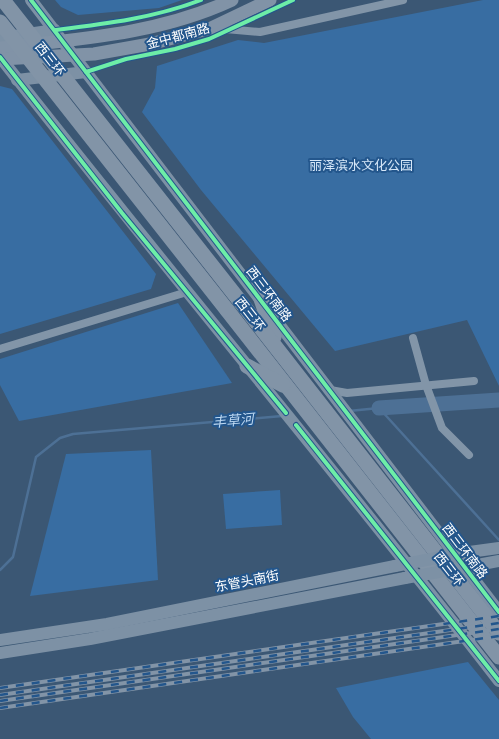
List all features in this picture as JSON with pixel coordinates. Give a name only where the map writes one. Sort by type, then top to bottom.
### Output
[{"type":"highway","name":"西三环","points":[[3,0],[240,300],[497,631]]},
{"type":"highway","name":"西三环","points":[[0,22],[499,657]]},
{"type":"highway","points":[[260,299],[280,352]]},
{"type":"highway","points":[[247,366],[288,388]]},
{"type":"main road","name":"金中都南路","points":[[0,55],[64,41],[140,30],[180,21],[207,12],[232,0]]},
{"type":"main road","name":"金中都南路","points":[[0,55],[94,54],[150,44],[211,28],[270,0]]},
{"type":"street","name":"西三环南路","points":[[31,0],[64,41],[86,72],[499,612]]},
{"type":"street","points":[[211,28],[260,32],[403,0]]},
{"type":"street","points":[[0,38],[55,30]]},
{"type":"street","points":[[0,55],[17,80],[296,425],[499,681]]},
{"type":"street","points":[[17,80],[86,72]]},
{"type":"street","points":[[0,350],[187,292]]},
{"type":"street","points":[[413,338],[426,385],[442,428],[469,455]]},
{"type":"street","points":[[330,390],[347,393],[474,381]]},
{"type":"street","name":"东管头南街","points":[[0,640],[107,624],[395,566],[462,553],[498,548]]},
{"type":"street","name":"东管头南街","points":[[0,653],[90,639],[499,561]]},
{"type":"green space","points":[[55,0],[182,0],[159,8],[78,15],[61,7]]},
{"type":"green space","name":"丽泽滨水文化公园","points":[[483,0],[499,0],[499,386],[467,320],[335,351],[201,190],[142,112],[155,88],[157,66],[238,40],[264,43]]},
{"type":"green space","points":[[0,86],[12,89],[156,274],[151,289],[0,334]]},
{"type":"green space","points":[[178,303],[232,383],[19,421],[0,385],[0,359]]},
{"type":"green space","points":[[151,450],[158,580],[30,596],[66,454]]},
{"type":"green space","points":[[280,490],[282,525],[226,529],[223,494]]},
{"type":"green space","points":[[468,662],[499,700],[499,739],[371,739],[353,717],[336,688]]},
{"type":"waterway","points":[[379,408],[499,400]]},
{"type":"waterway","name":"丰草河","points":[[349,411],[379,408],[499,540]]},
{"type":"waterway","name":"丰草河","points":[[0,570],[13,557],[36,457],[60,438],[73,434],[282,416]]},
{"type":"railway","points":[[0,688],[499,616]]},
{"type":"railway","points":[[0,695],[499,623]]},
{"type":"railway","points":[[0,701],[499,629]]},
{"type":"railway","points":[[0,708],[499,636]]},
{"type":"cycle path","points":[[31,0],[499,612]]},
{"type":"cycle path","points":[[55,30],[111,23],[148,16],[201,0]]},
{"type":"cycle path","points":[[86,72],[126,59],[175,49],[209,39],[293,0]]},
{"type":"cycle path","points":[[0,57],[122,213],[286,413]]},
{"type":"cycle path","points":[[296,425],[499,681]]}]
